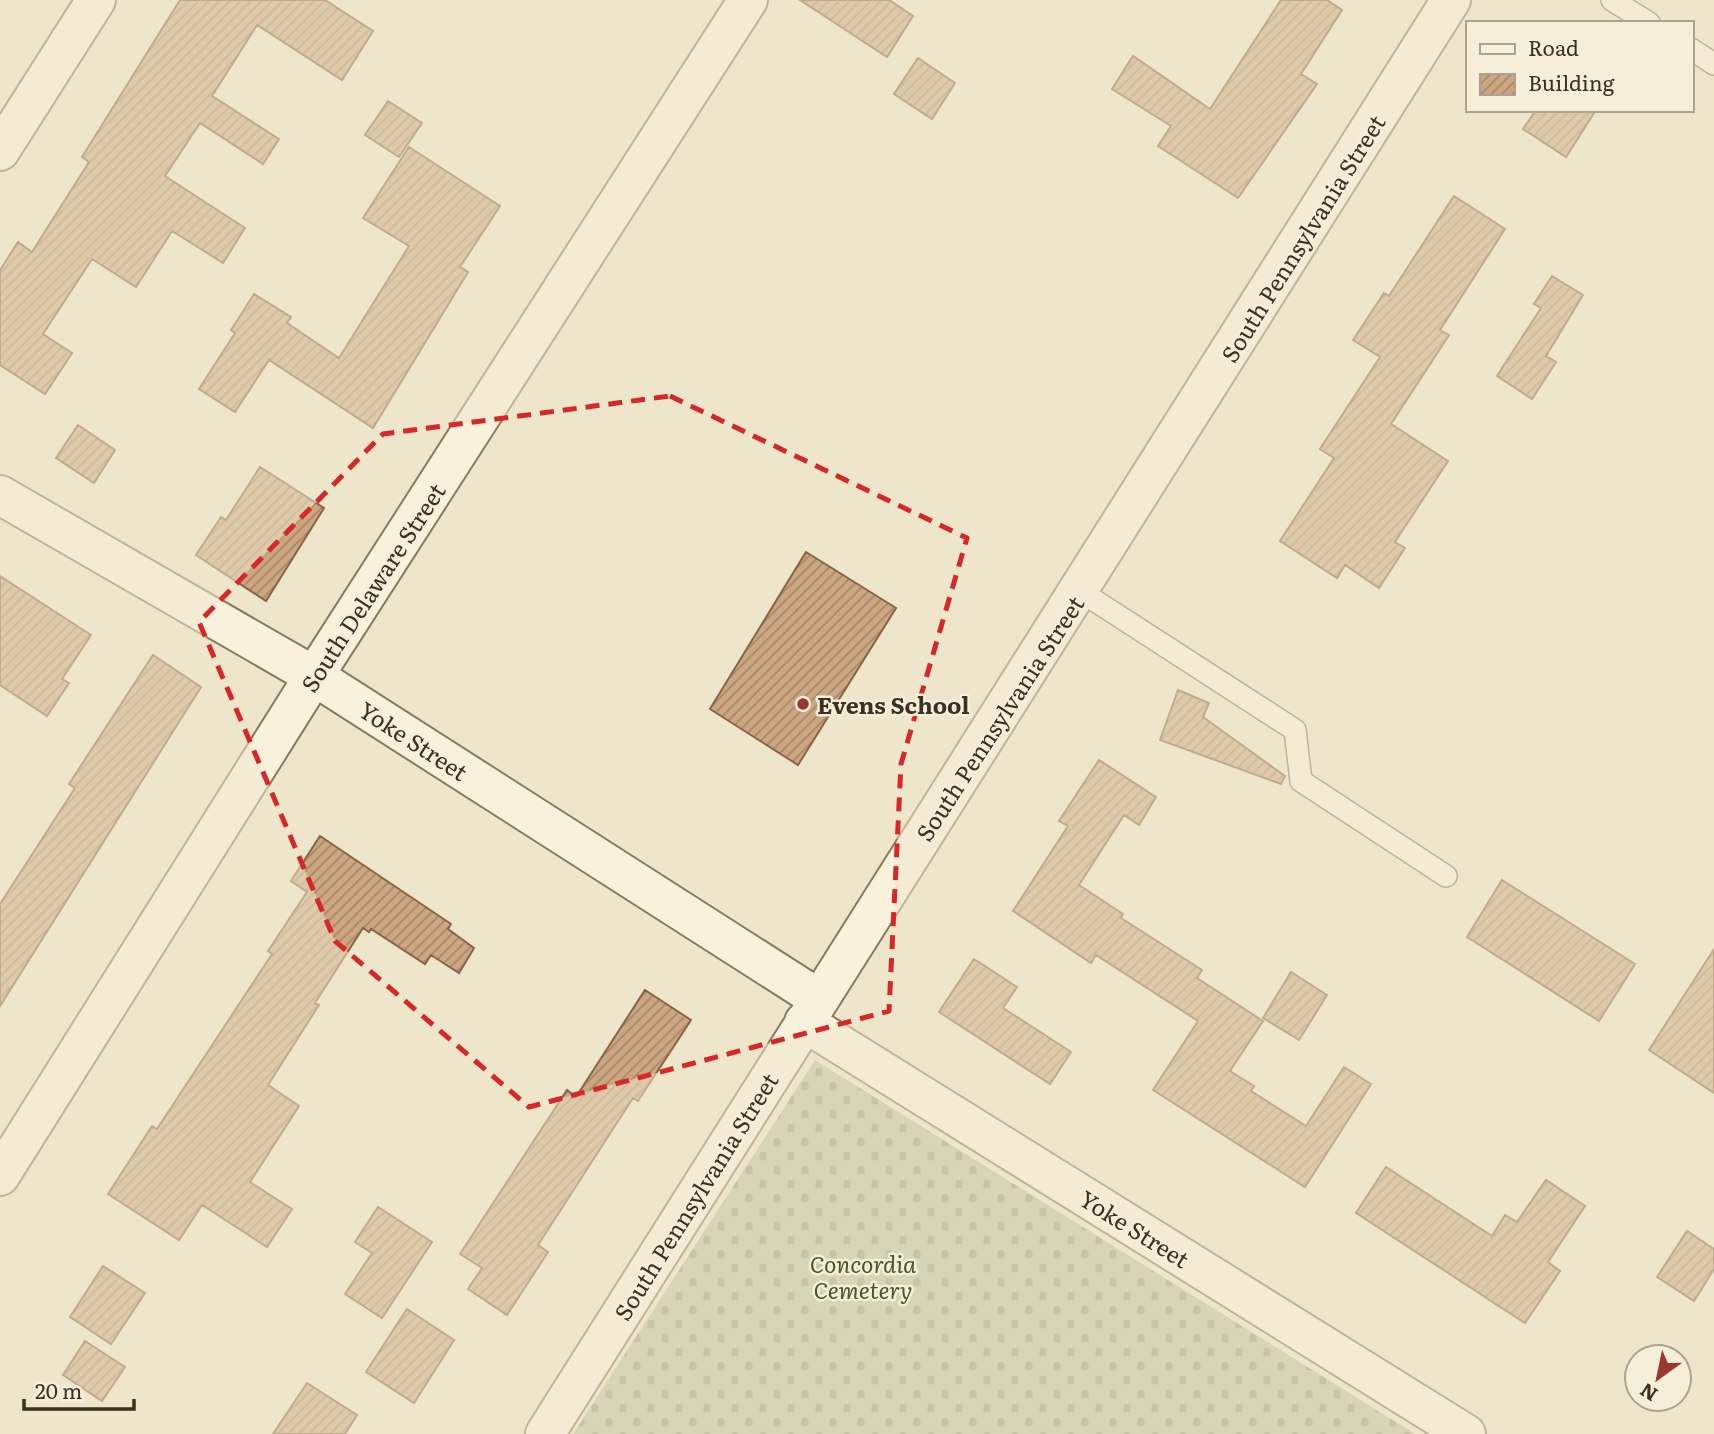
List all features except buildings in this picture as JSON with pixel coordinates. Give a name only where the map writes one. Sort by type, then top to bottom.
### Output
[{"type":"street","points":[[0,151],[96,0]]},
{"type":"street","name":"South Delaware Street","points":[[0,1176],[314,676],[748,0]]},
{"type":"street","name":"South Pennsylvania Street","points":[[545,1434],[1451,0]]},
{"type":"street","name":"Yoke Street","points":[[0,495],[314,676],[812,1011],[1466,1434]]},
{"type":"lane","points":[[1620,2],[1646,21]]},
{"type":"lane","points":[[1693,50],[1714,64]]},
{"type":"lane","points":[[1080,591],[1295,730],[1301,781],[1446,876]]},
{"type":"highlighted area","points":[[670,396],[967,538],[901,764],[889,1011],[529,1107],[335,941],[199,622],[383,434]]},
{"type":"green space","name":"Concordia Cemetery","points":[[815,1060],[1415,1434],[573,1434]]},
{"type":"place","name":"Evens School","points":[[803,704]]}]
